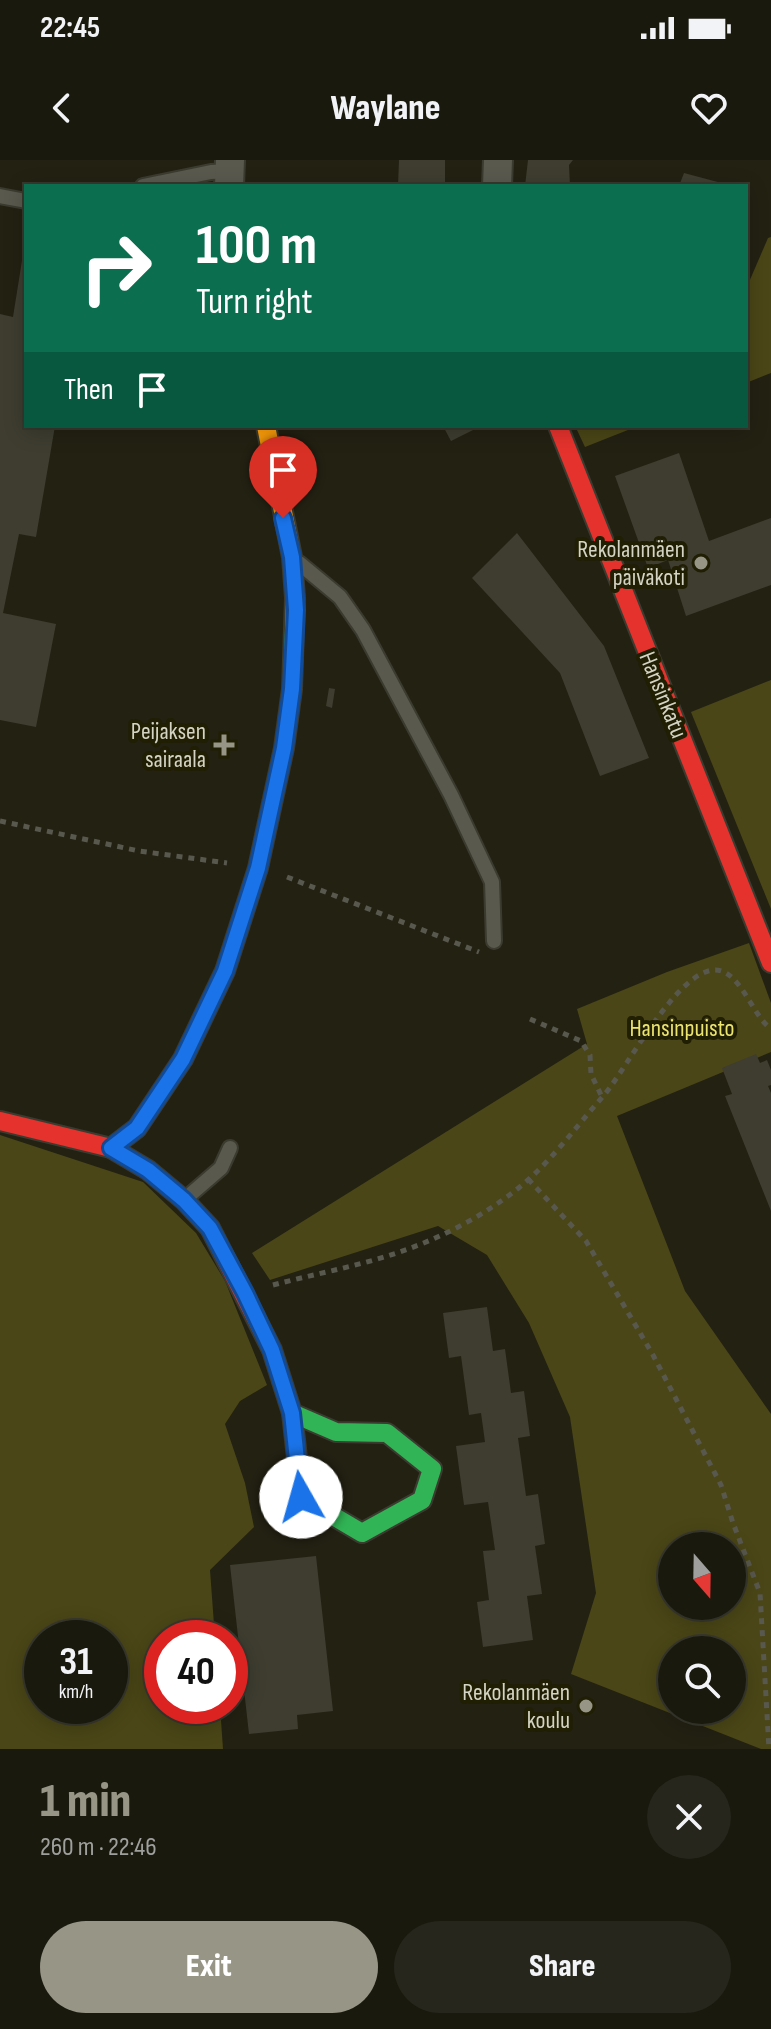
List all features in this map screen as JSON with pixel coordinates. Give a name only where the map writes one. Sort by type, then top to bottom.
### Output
[{"type":"street","points":[[497,184],[498,160]]},
{"type":"street","points":[[111,1148],[137,1128],[183,1059],[225,971],[258,868],[284,748],[292,689],[296,610],[292,557],[266,428]]},
{"type":"street","name":"Hansinkatu","points":[[559,428],[771,963]]},
{"type":"street","points":[[0,1121],[111,1148],[148,1170],[184,1200],[210,1228],[272,1350],[292,1413],[301,1497],[362,1533],[422,1500],[432,1469],[387,1433],[336,1432],[292,1413]]},
{"type":"lane","points":[[153,184],[211,172],[229,172]]},
{"type":"lane","points":[[0,196],[24,201]]},
{"type":"lane","points":[[292,557],[340,597],[363,630],[451,795],[492,882],[494,941]]},
{"type":"lane","points":[[184,1200],[221,1168],[230,1148]]},
{"type":"path","points":[[245,1293],[408,1249],[480,1215],[528,1179],[602,1097],[671,999],[698,974],[715,970],[731,976],[771,1029]]},
{"type":"path","points":[[530,1019],[581,1041],[590,1055],[591,1074],[602,1097]]},
{"type":"path","points":[[528,1179],[586,1241],[653,1355],[721,1485],[760,1593],[769,1749]]},
{"type":"green space","points":[[771,237],[771,373],[748,382],[748,284]]},
{"type":"green space","points":[[582,428],[633,428],[585,447],[577,430]]},
{"type":"green space","points":[[771,680],[771,909],[691,712]]},
{"type":"green space","name":"Hansinpuisto","points":[[749,943],[771,1003],[771,1052],[617,1116],[685,1291],[771,1414],[771,1749],[761,1749],[698,1724],[746,1724],[746,1636],[658,1636],[658,1708],[571,1674],[596,1593],[570,1417],[529,1323],[487,1255],[438,1226],[270,1280],[252,1253],[587,1044],[577,1009]]},
{"type":"green space","points":[[0,1135],[143,1182],[196,1233],[225,1281],[267,1385],[240,1401],[225,1424],[245,1483],[254,1527],[210,1570],[214,1620],[144,1620],[144,1724],[221,1724],[223,1749],[0,1749]]},
{"type":"building","points":[[399,160],[445,160],[445,184],[398,184]]},
{"type":"building","points":[[528,160],[573,160],[569,165],[570,184],[525,184]]},
{"type":"building","points":[[684,173],[725,184],[680,184]]},
{"type":"building","points":[[24,248],[24,428],[55,428],[36,537],[19,534],[3,613],[56,624],[36,727],[0,720],[0,314],[13,317]]},
{"type":"building","points":[[444,428],[477,428],[451,441]]},
{"type":"building","points":[[679,453],[709,541],[771,518],[771,585],[686,616],[668,560],[648,568],[615,476]]},
{"type":"building","points":[[517,533],[604,646],[649,758],[600,776],[560,673],[472,578]]},
{"type":"building","points":[[329,688],[335,689],[332,708],[326,706]]},
{"type":"building","points":[[756,1054],[760,1063],[767,1060],[771,1070],[771,1085],[768,1086],[771,1093],[771,1211],[725,1096],[732,1094],[722,1068]]},
{"type":"building","points":[[487,1307],[493,1351],[505,1349],[511,1393],[524,1391],[530,1436],[518,1438],[526,1496],[538,1494],[545,1544],[535,1546],[542,1594],[527,1596],[533,1640],[483,1647],[477,1602],[489,1600],[483,1551],[495,1550],[488,1502],[464,1505],[456,1446],[485,1442],[481,1413],[469,1415],[461,1356],[449,1358],[443,1313]]},
{"type":"building","points":[[316,1556],[333,1711],[297,1715],[298,1729],[249,1734],[248,1620],[236,1620],[230,1565]]},
{"type":"traffic: fast","points":[[111,1148],[137,1128],[183,1059],[225,971],[258,868],[284,748],[292,689],[295,598]]},
{"type":"traffic: fast","points":[[292,1413],[336,1432],[387,1433],[432,1469],[422,1500],[362,1533],[301,1497],[300,1485]]},
{"type":"traffic: slow","points":[[266,428],[292,557],[295,598]]},
{"type":"traffic: jam","points":[[559,428],[771,963]]},
{"type":"traffic: jam","points":[[0,1121],[111,1148],[148,1170],[184,1200],[210,1228],[272,1350],[292,1413],[300,1485]]},
{"type":"place","name":"Rekolanmäen päiväkoti","points":[[701,563]]},
{"type":"place","name":"Peijaksen sairaala","points":[[224,745]]},
{"type":"place","name":"Rekolanmäen koulu","points":[[586,1706]]},
{"type":"route","points":[[283,518],[292,557],[296,610],[292,689],[284,748],[258,868],[225,971],[183,1059],[137,1128],[111,1148],[148,1170],[184,1200],[210,1228],[272,1350],[292,1413],[301,1497]]}]
